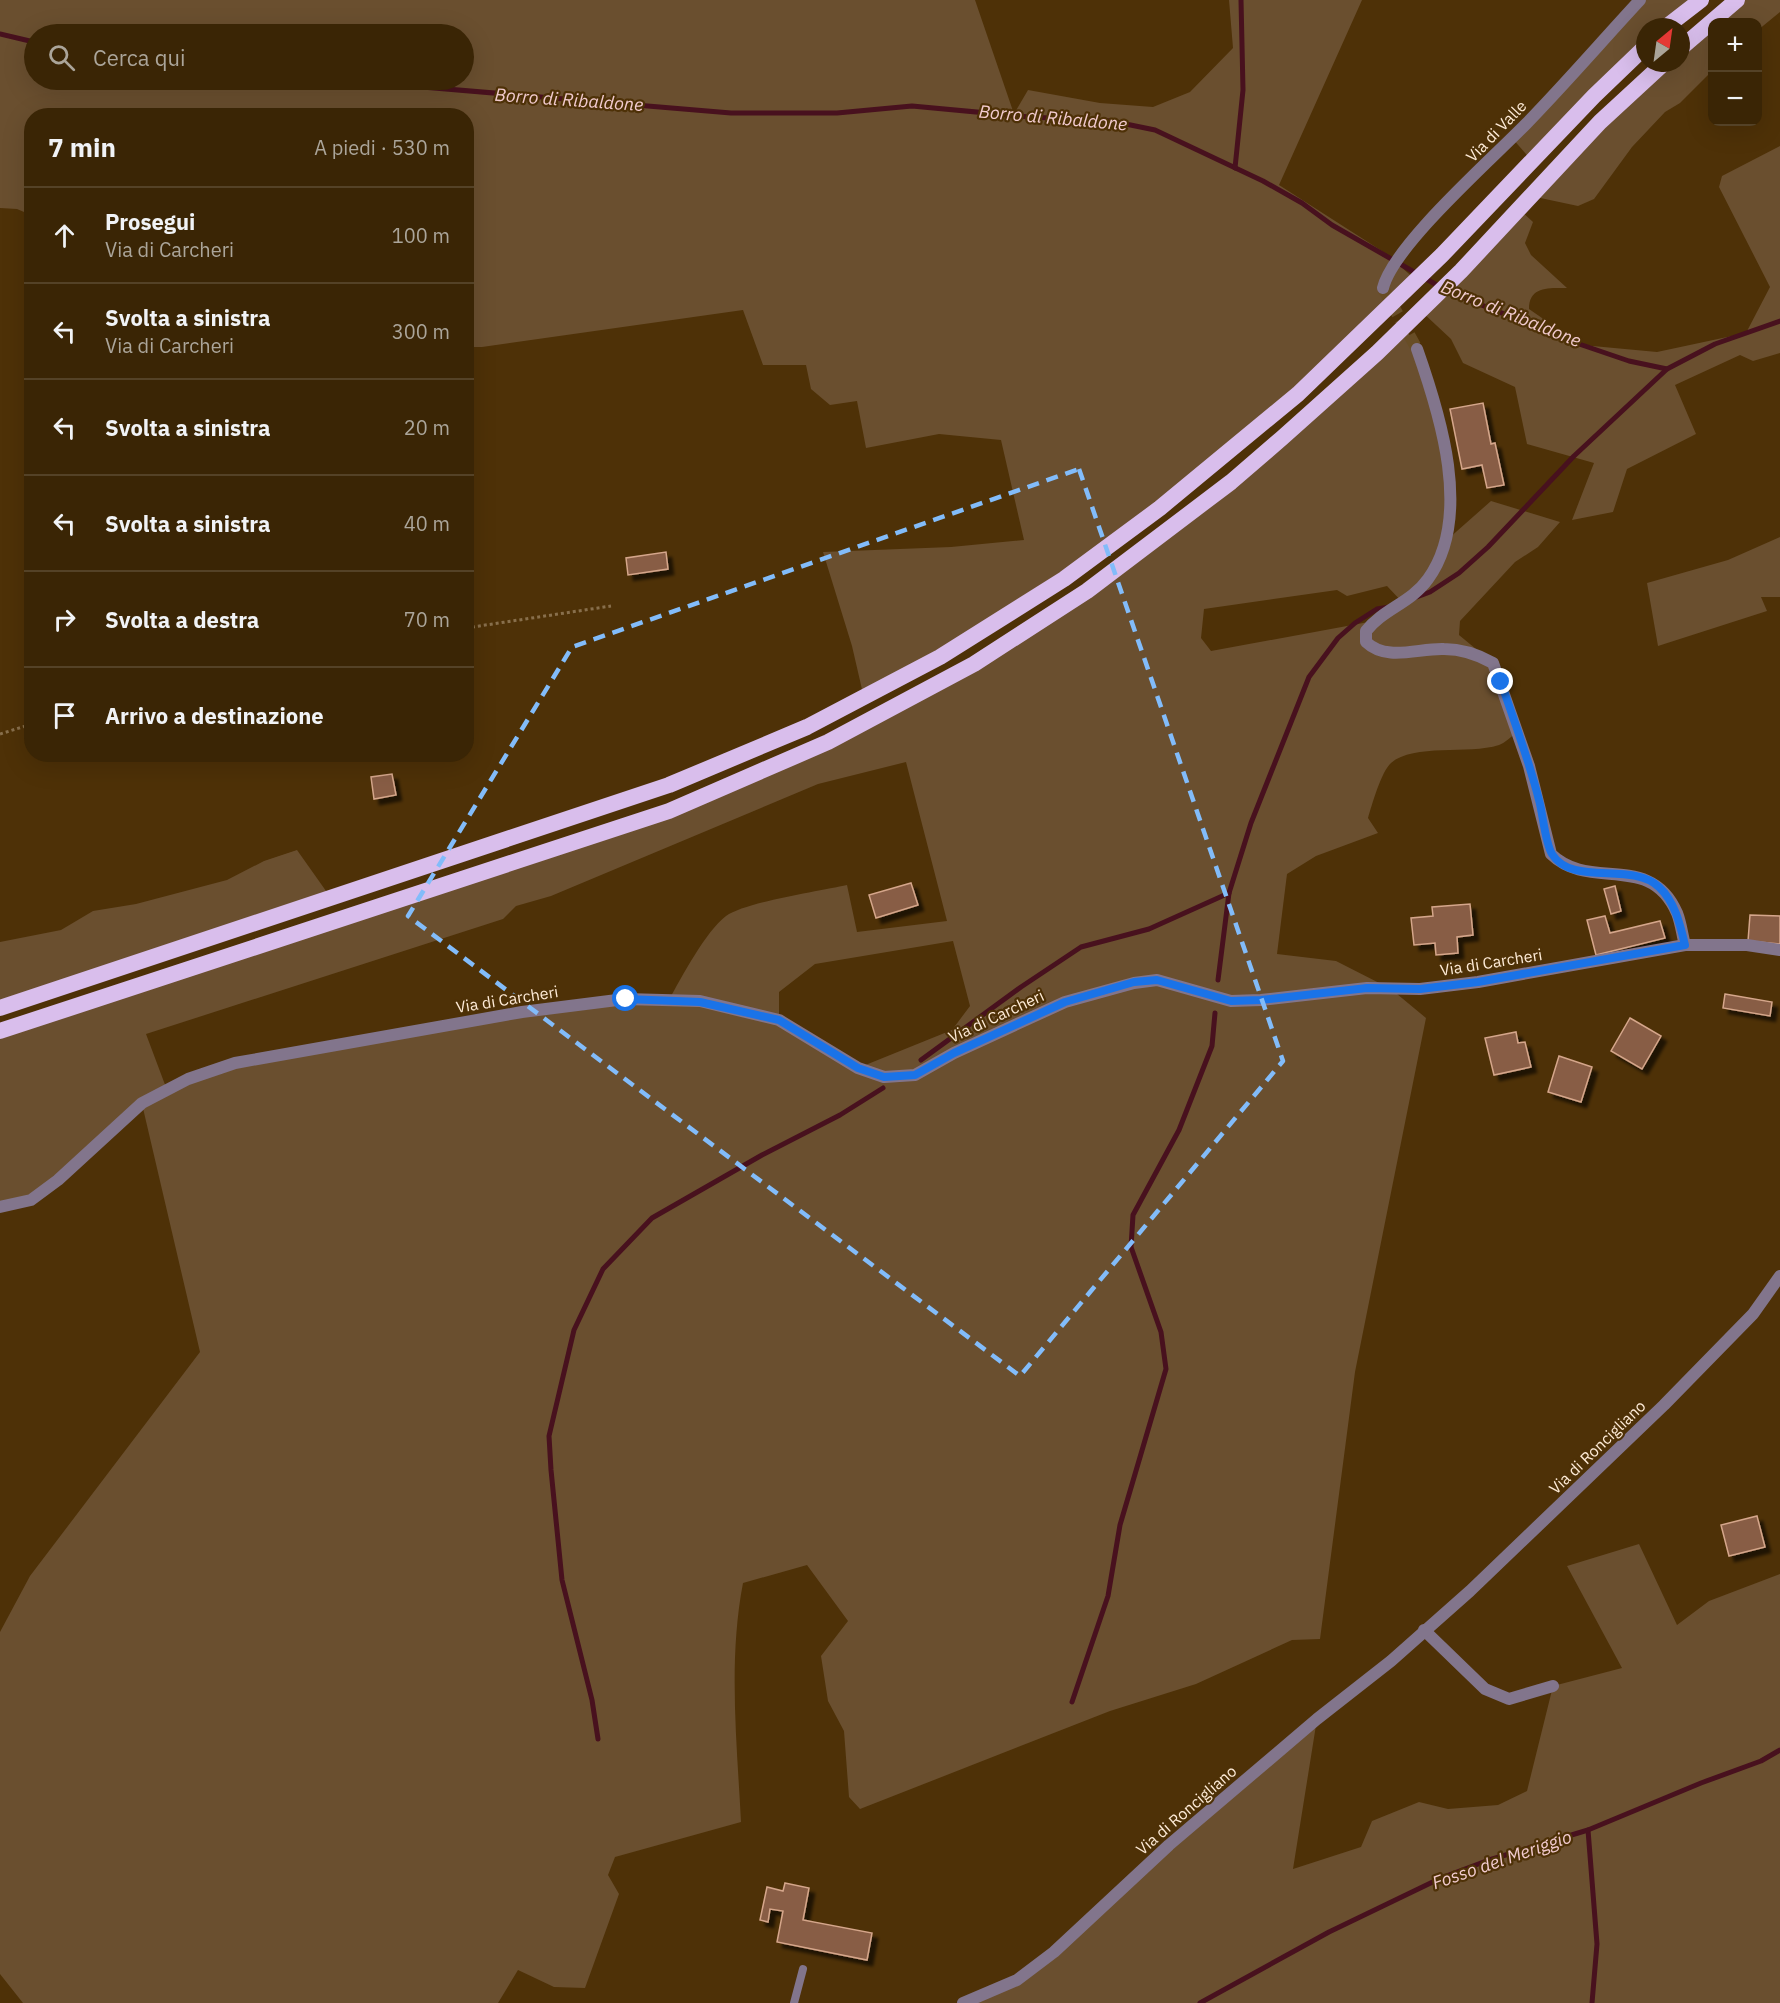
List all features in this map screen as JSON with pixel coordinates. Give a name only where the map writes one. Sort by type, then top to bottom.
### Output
[{"type":"highway","points":[[1678,18],[1701,0]]},
{"type":"highway","points":[[1690,40],[1737,0]]},
{"type":"highway","points":[[0,1008],[669,785],[807,727],[940,657],[1064,579],[1160,508],[1298,394],[1442,255],[1594,96],[1636,56]]},
{"type":"highway","points":[[0,1031],[669,811],[828,742],[974,664],[1087,591],[1223,489],[1282,438],[1377,353],[1461,271],[1600,122],[1654,72]]},
{"type":"street","name":"Via di Valle","points":[[1383,288],[1390,269],[1401,255],[1640,0]]},
{"type":"street","points":[[1417,349],[1435,402],[1445,459],[1451,509],[1447,540],[1429,578],[1404,604],[1374,621],[1366,631],[1366,642],[1382,653],[1443,648],[1476,653],[1493,663],[1529,766],[1551,854],[1562,864],[1574,870],[1625,873],[1659,886],[1677,912],[1685,945]]},
{"type":"street","name":"Via di Carcheri","points":[[0,1207],[31,1200],[58,1180],[142,1103],[188,1079],[235,1063],[522,1012],[626,999],[700,1002],[779,1020],[858,1068],[884,1077],[915,1075],[954,1053],[1065,1002],[1134,982],[1157,980],[1231,1001],[1261,1000],[1367,988],[1420,989],[1489,980],[1685,945],[1747,945],[1780,950]]},
{"type":"street","name":"Via di Roncigliano","points":[[963,2003],[1017,1980],[1054,1952],[1169,1845],[1317,1719],[1391,1661],[1470,1591],[1664,1406],[1753,1314],[1780,1276]]},
{"type":"street","points":[[1424,1630],[1485,1689],[1509,1699],[1553,1686]]},
{"type":"lane","points":[[794,2003],[803,1969]]},
{"type":"path","points":[[474,627],[611,606]]},
{"type":"path","points":[[0,734],[24,726]]},
{"type":"highlighted area","points":[[1079,469],[1283,1061],[1020,1376],[408,916],[572,647]]},
{"type":"shaded area","points":[[0,0],[975,0],[1014,114],[1028,90],[1100,103],[1153,107],[1190,92],[1233,48],[1229,0],[1362,0],[1279,185],[1385,253],[1416,280],[1160,508],[864,698],[852,646],[823,552],[951,547],[1024,540],[1001,440],[939,434],[866,448],[857,401],[830,405],[811,389],[806,365],[763,365],[743,310],[474,347],[474,108],[24,108],[24,212],[17,209],[0,208]]},
{"type":"shaded area","points":[[1640,0],[1701,0],[1678,18],[1636,18],[1636,56],[1532,161],[1512,138]]},
{"type":"shaded area","points":[[1737,0],[1780,0],[1780,12],[1762,27],[1762,18],[1716,18]]},
{"type":"shaded area","points":[[1708,25],[1708,75],[1680,103],[1665,112],[1632,147],[1594,199],[1578,206],[1531,196],[1655,72],[1690,72],[1690,40]]},
{"type":"shaded area","points":[[1780,146],[1780,353],[1753,361],[1740,355],[1675,385],[1696,434],[1627,469],[1613,512],[1572,520],[1594,463],[1527,444],[1515,387],[1463,363],[1451,339],[1421,311],[1519,209],[1533,222],[1525,243],[1531,255],[1567,288],[1541,290],[1532,296],[1530,301],[1529,309],[1542,318],[1555,335],[1582,345],[1657,352],[1746,333],[1770,287],[1719,187],[1722,176]]},
{"type":"shaded area","points":[[1405,327],[1417,349],[1445,459],[1448,539],[1491,501],[1560,522],[1538,547],[1515,562],[1460,621],[1459,635],[1493,663],[1517,732],[1499,745],[1413,753],[1391,763],[1380,781],[1368,818],[1378,833],[1316,856],[1287,874],[1277,954],[1336,961],[1391,989],[1426,1018],[1355,1372],[1320,1639],[1292,1640],[1196,1684],[1110,1711],[860,1809],[849,1797],[844,1731],[828,1701],[821,1656],[848,1621],[807,1565],[743,1583],[738,1612],[735,1672],[741,1822],[615,1857],[608,1875],[619,1894],[585,1988],[554,1987],[518,1970],[498,2003],[23,2003],[0,1974],[0,1632],[30,1576],[200,1352],[142,1104],[31,1200],[0,1207],[0,1031],[669,811],[901,705],[1179,523]],"holes":[[[1387,586],[1404,604],[1374,621],[1211,651],[1201,638],[1204,609],[1337,590],[1347,596]],[[906,762],[947,921],[857,932],[847,885],[784,898],[736,911],[718,923],[702,943],[669,1000],[522,1012],[235,1063],[167,1090],[146,1034],[503,919],[516,906],[551,896],[818,784]],[[953,941],[970,1006],[952,1030],[858,1068],[779,1020],[779,992],[815,964]]]},
{"type":"shaded area","points":[[1780,537],[1780,597],[1761,597],[1767,611],[1658,646],[1647,583],[1728,560]]},
{"type":"shaded area","points":[[297,850],[331,898],[0,1008],[0,942],[61,930],[93,911],[136,904],[227,880],[264,861]]},
{"type":"shaded area","points":[[1639,1544],[1677,1625],[1709,1601],[1780,1574],[1780,2003],[963,2003],[1017,1980],[1317,1719],[1293,1869],[1361,1847],[1372,1821],[1419,1802],[1448,1809],[1498,1805],[1527,1791],[1553,1686],[1622,1668],[1567,1566]]},
{"type":"building","points":[[1483,403],[1491,444],[1495,443],[1504,485],[1487,488],[1482,465],[1462,469],[1450,409]]},
{"type":"building","points":[[666,552],[668,569],[628,575],[626,558]]},
{"type":"building","points":[[392,774],[396,795],[374,799],[371,777]]},
{"type":"building","points":[[911,883],[918,905],[876,918],[869,895]]},
{"type":"building","points":[[1615,886],[1621,911],[1611,914],[1604,889]]},
{"type":"building","points":[[1470,904],[1473,935],[1457,937],[1458,953],[1436,955],[1435,943],[1414,945],[1411,918],[1433,916],[1432,907]]},
{"type":"building","points":[[1750,915],[1780,916],[1780,944],[1748,941]]},
{"type":"building","points":[[1605,916],[1610,933],[1660,921],[1665,938],[1596,955],[1587,920]]},
{"type":"building","points":[[1725,994],[1772,1002],[1770,1016],[1723,1008]]},
{"type":"building","points":[[1630,1018],[1661,1036],[1642,1069],[1611,1051]]},
{"type":"building","points":[[1516,1032],[1518,1043],[1525,1042],[1531,1067],[1494,1075],[1485,1038]]},
{"type":"building","points":[[1559,1056],[1592,1067],[1581,1102],[1548,1092]]},
{"type":"building","points":[[1757,1516],[1765,1547],[1729,1556],[1721,1525]]},
{"type":"building","points":[[785,1883],[809,1888],[803,1920],[872,1933],[867,1960],[777,1942],[783,1911],[770,1909],[768,1922],[760,1920],[767,1887],[783,1891]]},
{"type":"waterway","points":[[1235,168],[1243,90],[1241,0]]},
{"type":"waterway","name":"Borro di Ribaldone","points":[[0,34],[24,40]]},
{"type":"waterway","name":"Borro di Ribaldone","points":[[458,90],[731,113],[837,113],[912,106],[1030,117],[1111,121],[1155,130],[1263,181],[1302,203],[1332,225],[1449,292],[1582,345],[1629,361],[1667,369]]},
{"type":"waterway","points":[[1414,598],[1430,592],[1459,573],[1488,547],[1574,456],[1667,369],[1715,344],[1780,321]]},
{"type":"waterway","points":[[1218,980],[1229,893],[1251,823],[1309,677],[1338,638],[1355,623],[1377,609],[1389,607]]},
{"type":"waterway","points":[[921,1060],[1021,987],[1081,947],[1149,929],[1229,893]]},
{"type":"waterway","points":[[1072,1702],[1108,1596],[1120,1525],[1166,1369],[1161,1332],[1131,1247],[1133,1215],[1179,1130],[1212,1046],[1215,1013]]},
{"type":"waterway","points":[[598,1739],[592,1700],[562,1580],[549,1436],[574,1330],[603,1269],[652,1218],[762,1155],[840,1115],[883,1088]]},
{"type":"waterway","name":"Fosso del Meriggio","points":[[1200,2003],[1329,1932],[1441,1878],[1489,1860],[1588,1830],[1761,1761],[1780,1750]]},
{"type":"waterway","points":[[1588,1830],[1597,1944],[1592,2003]]},
{"type":"tunnel","points":[[1383,288],[1417,349]]},
{"type":"route","points":[[626,999],[700,1002],[779,1020],[858,1068],[884,1077],[915,1075],[954,1053],[1065,1002],[1134,982],[1157,980],[1231,1001],[1261,1000],[1367,988],[1420,989],[1478,982],[1685,945],[1677,912],[1659,886],[1625,873],[1574,870],[1562,864],[1551,854],[1539,800],[1501,682]]}]
